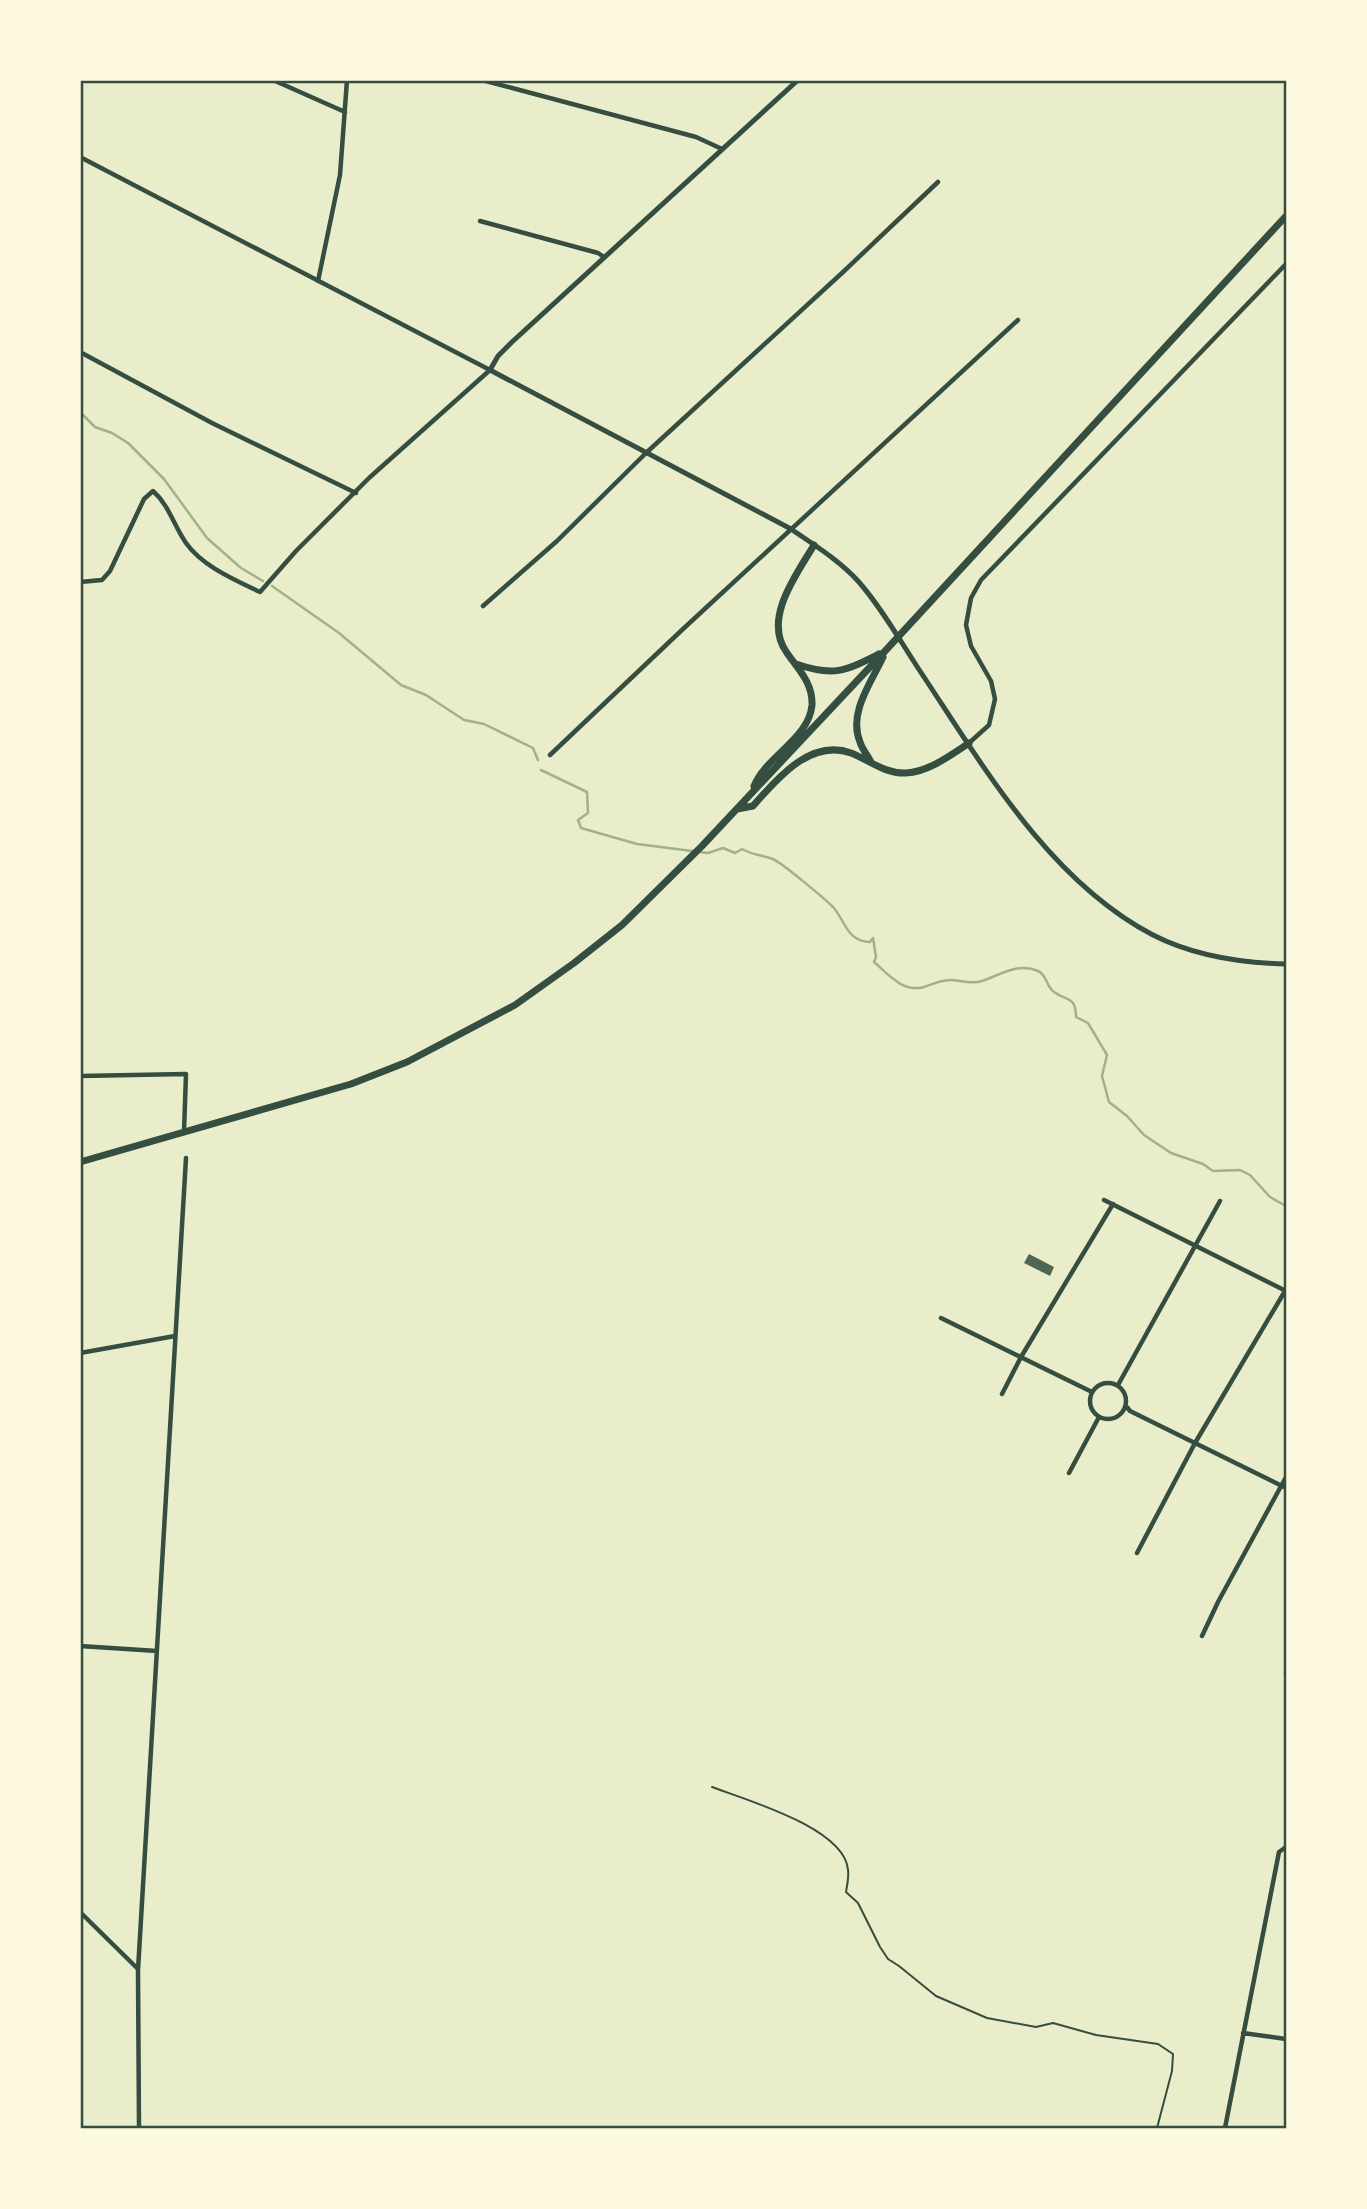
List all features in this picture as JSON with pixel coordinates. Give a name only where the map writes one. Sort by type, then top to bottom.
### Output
[{"type":"highway","points":[[80,1162],[351,1084],[407,1062],[515,1005],[574,964],[622,925],[663,886],[886,650],[1286,216]]},
{"type":"highway","points":[[751,793],[759,773],[805,726],[812,706],[811,688],[785,650],[779,637],[778,621],[782,601],[814,545]]},
{"type":"highway","points":[[796,664],[817,672],[835,672],[855,666],[886,650]]},
{"type":"highway","points":[[873,764],[860,743],[856,726],[858,708],[886,650]]},
{"type":"highway","points":[[734,811],[753,806],[781,775],[805,758],[830,749],[849,752],[890,772],[906,774],[919,771],[969,743]]},
{"type":"street","points":[[273,80],[345,113]]},
{"type":"street","points":[[318,281],[340,175],[347,80]]},
{"type":"street","points":[[482,80],[696,137],[722,149]]},
{"type":"street","points":[[80,582],[102,580],[110,571],[144,499],[153,491],[164,501],[174,525],[188,546],[207,564],[260,592],[296,551],[369,478],[490,370],[498,356],[512,342],[798,80]]},
{"type":"street","points":[[80,157],[791,529],[837,560],[858,581],[1031,833],[1081,882],[1120,915],[1155,936],[1204,954],[1252,963],[1286,964]]},
{"type":"street","points":[[483,606],[557,541],[646,453],[938,181]]},
{"type":"street","points":[[480,221],[598,253],[604,257]]},
{"type":"street","points":[[969,743],[989,725],[995,699],[991,681],[971,646],[966,625],[971,598],[981,580],[1286,264]]},
{"type":"street","points":[[550,755],[1018,320]]},
{"type":"street","points":[[80,352],[212,423],[356,493]]},
{"type":"street","points":[[80,1076],[186,1074],[184,1132]]},
{"type":"street","points":[[139,2129],[138,1970],[186,1158]]},
{"type":"street","points":[[1104,1200],[1286,1291],[1195,1443],[1136,1553]]},
{"type":"street","points":[[1118,1385],[1220,1201]]},
{"type":"street","points":[[1002,1394],[1112,1204]]},
{"type":"street","points":[[941,1318],[1092,1392]]},
{"type":"street","points":[[80,1353],[175,1336]]},
{"type":"street","points":[[1126,1406],[1121,1414],[1114,1418],[1099,1417],[1091,1408],[1092,1392],[1103,1383],[1118,1385],[1125,1392],[1126,1406],[1130,1411],[1284,1487]]},
{"type":"street","points":[[1069,1473],[1099,1417]]},
{"type":"street","points":[[1202,1636],[1218,1602],[1284,1487],[1286,1477]]},
{"type":"street","points":[[80,1646],[158,1651]]},
{"type":"street","points":[[1225,2129],[1279,1852],[1286,1847]]},
{"type":"street","points":[[80,1912],[138,1970]]},
{"type":"street","points":[[1243,2033],[1286,2039]]},
{"type":"path","points":[[712,1787],[807,1825],[839,1847],[849,1869],[846,1892],[858,1903],[880,1947],[888,1959],[936,1997],[979,2016],[1036,2027],[1053,2023],[1097,2035],[1158,2043],[1173,2054],[1172,2071],[1157,2129]]},
{"type":"building","points":[[1029,1254],[1054,1267],[1050,1276],[1024,1263]]},
{"type":"waterway","points":[[80,412],[95,427],[128,443],[164,479],[207,538],[241,568],[263,581]]},
{"type":"waterway","points":[[272,586],[339,633],[401,685],[426,695],[464,720],[484,724],[533,748],[538,760]]},
{"type":"waterway","points":[[541,770],[587,792],[588,813],[578,820],[581,828],[637,844],[692,851]]},
{"type":"waterway","points":[[699,852],[708,853],[723,848],[735,853],[742,849],[778,862],[833,907],[851,934],[862,941],[870,942],[873,938],[876,957],[874,962],[903,985],[916,988],[947,980],[978,982],[1009,970],[1023,968],[1038,971],[1054,992],[1072,1002],[1076,1017],[1088,1023],[1107,1055],[1102,1076],[1109,1102],[1127,1116],[1144,1135],[1171,1153],[1203,1164],[1213,1171],[1240,1170],[1250,1175],[1270,1197],[1286,1206]]}]
